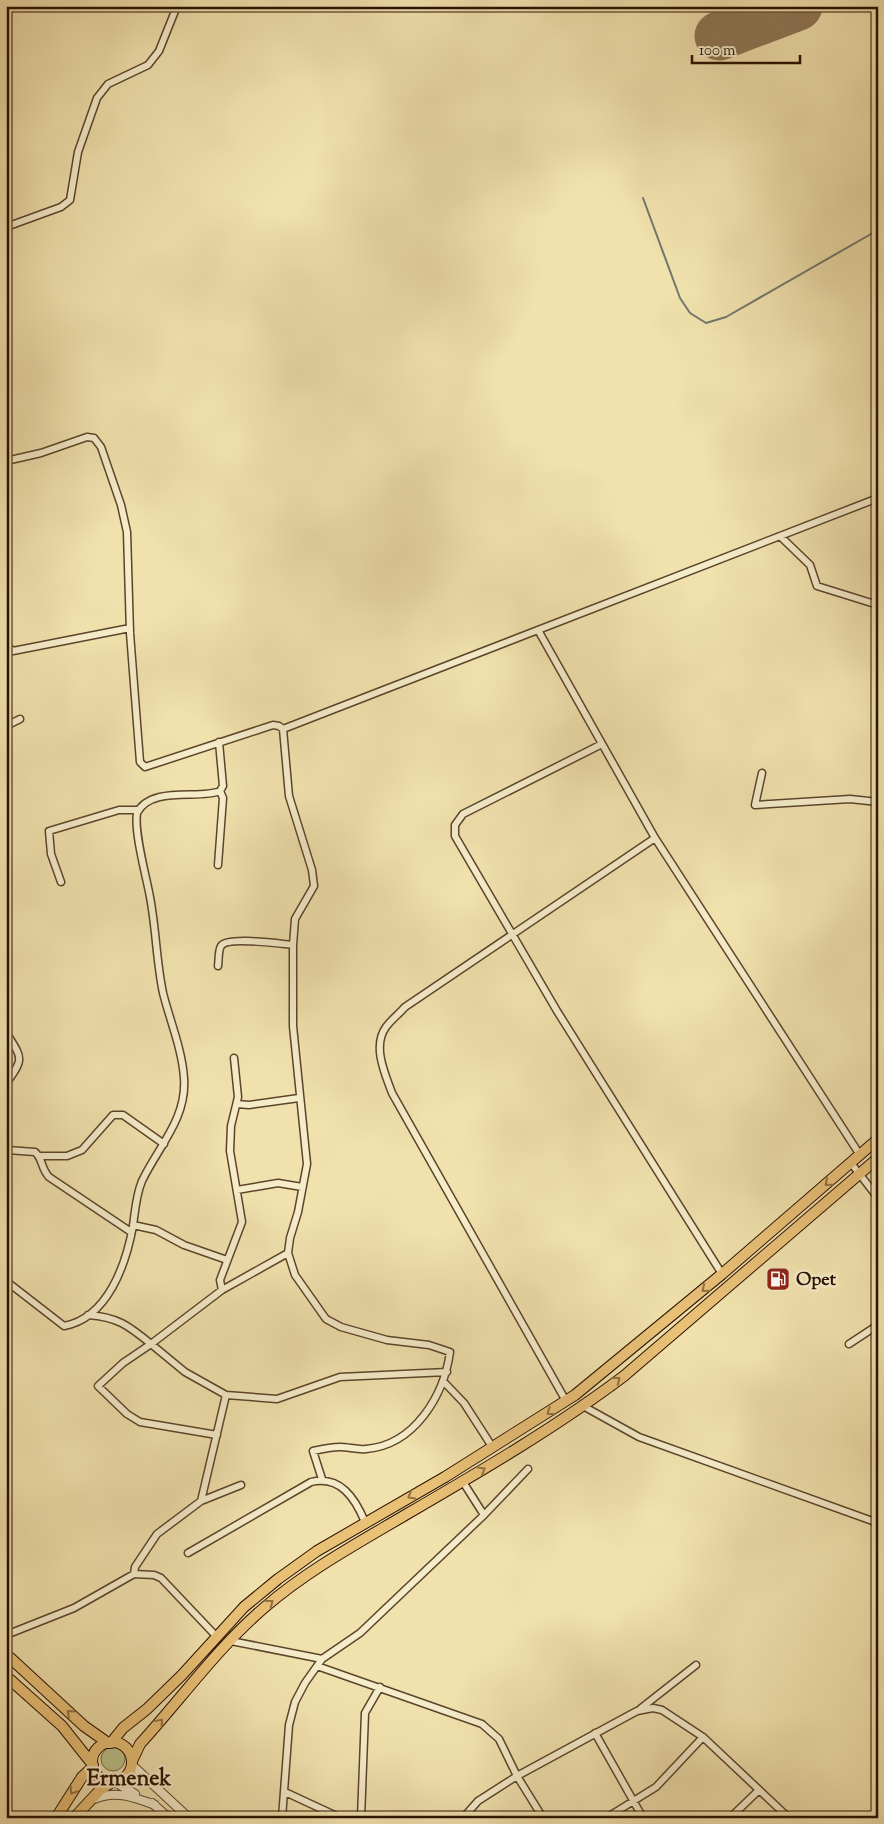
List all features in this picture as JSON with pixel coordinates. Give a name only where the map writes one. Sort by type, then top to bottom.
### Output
[{"type":"main road","points":[[56,1818],[82,1777],[93,1766],[96,1751],[110,1743],[182,1675],[244,1607],[278,1578],[317,1551],[493,1448],[566,1401],[617,1362],[722,1274],[878,1139]]},
{"type":"main road","points":[[74,1818],[92,1799],[114,1782],[126,1777],[140,1744],[265,1607],[328,1560],[535,1439],[624,1376],[878,1158]]},
{"type":"main road","points":[[6,1654],[84,1726],[110,1743],[125,1747],[132,1763]]},
{"type":"main road","points":[[6,1676],[62,1726],[93,1766],[99,1777],[114,1782]]},
{"type":"street","points":[[6,227],[61,207],[70,200],[78,152],[97,98],[108,84],[148,65],[159,51],[177,6]]},
{"type":"street","points":[[6,461],[87,437],[94,438],[101,448],[121,505],[127,532],[130,628],[140,762],[145,767],[153,766],[273,725],[283,729],[878,498]]},
{"type":"street","points":[[780,536],[810,565],[817,586],[878,605]]},
{"type":"street","points":[[6,645],[13,651],[130,628]]},
{"type":"street","points":[[538,630],[655,838],[860,1155]]},
{"type":"street","points":[[6,726],[20,719]]},
{"type":"street","points":[[283,729],[289,796],[312,870],[314,886],[295,920],[293,945],[293,1026],[307,1164],[288,1253],[295,1275],[326,1319],[341,1328],[387,1340],[429,1344],[450,1352],[447,1372],[433,1404],[417,1425],[400,1437],[366,1449],[337,1447],[313,1450],[322,1479]]},
{"type":"street","points":[[218,865],[222,798],[220,791],[223,786],[219,742]]},
{"type":"street","points":[[602,744],[463,814],[456,825],[455,836],[510,934],[722,1274]]},
{"type":"street","points":[[762,773],[755,805],[850,800],[878,802]]},
{"type":"street","points":[[61,882],[51,854],[49,831],[119,810],[139,810],[170,795],[220,791]]},
{"type":"street","points":[[6,1281],[35,1302],[60,1326],[67,1326],[88,1315],[102,1301],[117,1278],[133,1225],[142,1182],[174,1126],[181,1108],[184,1079],[160,972],[152,905],[136,817],[139,810]]},
{"type":"street","points":[[566,1401],[392,1093],[384,1073],[380,1052],[380,1038],[386,1027],[405,1007],[510,934],[655,838]]},
{"type":"street","points":[[218,966],[221,948],[226,942],[239,941],[293,945]]},
{"type":"street","points":[[6,1032],[19,1055],[20,1062],[6,1084]]},
{"type":"street","points":[[222,1290],[220,1280],[242,1222],[230,1142],[231,1126],[237,1104],[234,1058]]},
{"type":"street","points":[[237,1104],[249,1105],[299,1098]]},
{"type":"street","points":[[6,1146],[6,1151],[30,1150],[40,1156],[67,1156],[82,1150],[113,1115],[117,1113],[123,1115],[164,1144]]},
{"type":"street","points":[[40,1156],[43,1170],[49,1177],[131,1232]]},
{"type":"street","points":[[851,1162],[878,1198]]},
{"type":"street","points":[[237,1190],[278,1183],[302,1186]]},
{"type":"street","points":[[133,1225],[156,1230],[184,1245],[227,1260]]},
{"type":"street","points":[[217,1435],[140,1422],[127,1414],[98,1386],[123,1363],[222,1290],[288,1253]]},
{"type":"street","points":[[88,1315],[99,1315],[116,1319],[130,1327],[185,1372],[226,1395],[277,1398],[340,1377],[447,1372]]},
{"type":"street","points":[[849,1344],[878,1325]]},
{"type":"street","points":[[443,1381],[464,1402],[493,1448]]},
{"type":"street","points":[[201,1501],[226,1395]]},
{"type":"street","points":[[583,1406],[639,1437],[878,1524]]},
{"type":"street","points":[[282,1818],[289,1725],[295,1702],[305,1683],[322,1660],[360,1633],[484,1515],[528,1469]]},
{"type":"street","points":[[188,1553],[311,1482],[322,1479],[334,1483],[347,1492],[357,1504],[366,1522]]},
{"type":"street","points":[[463,1482],[484,1515]]},
{"type":"street","points":[[134,1574],[135,1567],[157,1534],[201,1501],[241,1485]]},
{"type":"street","points":[[6,1635],[74,1608],[134,1574],[154,1575],[161,1578],[216,1636]]},
{"type":"street","points":[[232,1641],[322,1660]]},
{"type":"street","points":[[637,1711],[696,1665]]},
{"type":"street","points":[[317,1666],[380,1687],[487,1728],[504,1746],[517,1776],[543,1818]]},
{"type":"street","points":[[361,1818],[365,1714],[380,1687]]},
{"type":"street","points":[[463,1818],[478,1802],[517,1776],[645,1708],[662,1710],[703,1737],[789,1818]]},
{"type":"street","points":[[595,1733],[643,1818]]},
{"type":"street","points":[[606,1818],[662,1782],[703,1737]]},
{"type":"street","points":[[132,1763],[189,1818]]},
{"type":"street","points":[[114,1782],[155,1805],[169,1818]]},
{"type":"street","points":[[730,1818],[760,1790]]},
{"type":"street","points":[[285,1792],[341,1818]]},
{"type":"street","points":[[92,1799],[104,1795],[128,1794],[155,1805]]},
{"type":"green space","points":[[113,1747],[121,1751],[125,1759],[121,1767],[113,1771],[105,1767],[101,1759],[105,1751]]},
{"type":"waterway","points":[[643,198],[680,298],[690,313],[706,323],[726,317],[878,230]]},
{"type":"taxiway","points":[[739,6],[753,12],[773,12],[795,7]]},
{"type":"runway","points":[[719,36],[798,6]]},
{"type":"place","name":"Opet","points":[[778,1279]]},
{"type":"district","name":"Ermenek","points":[[129,1777]]}]
